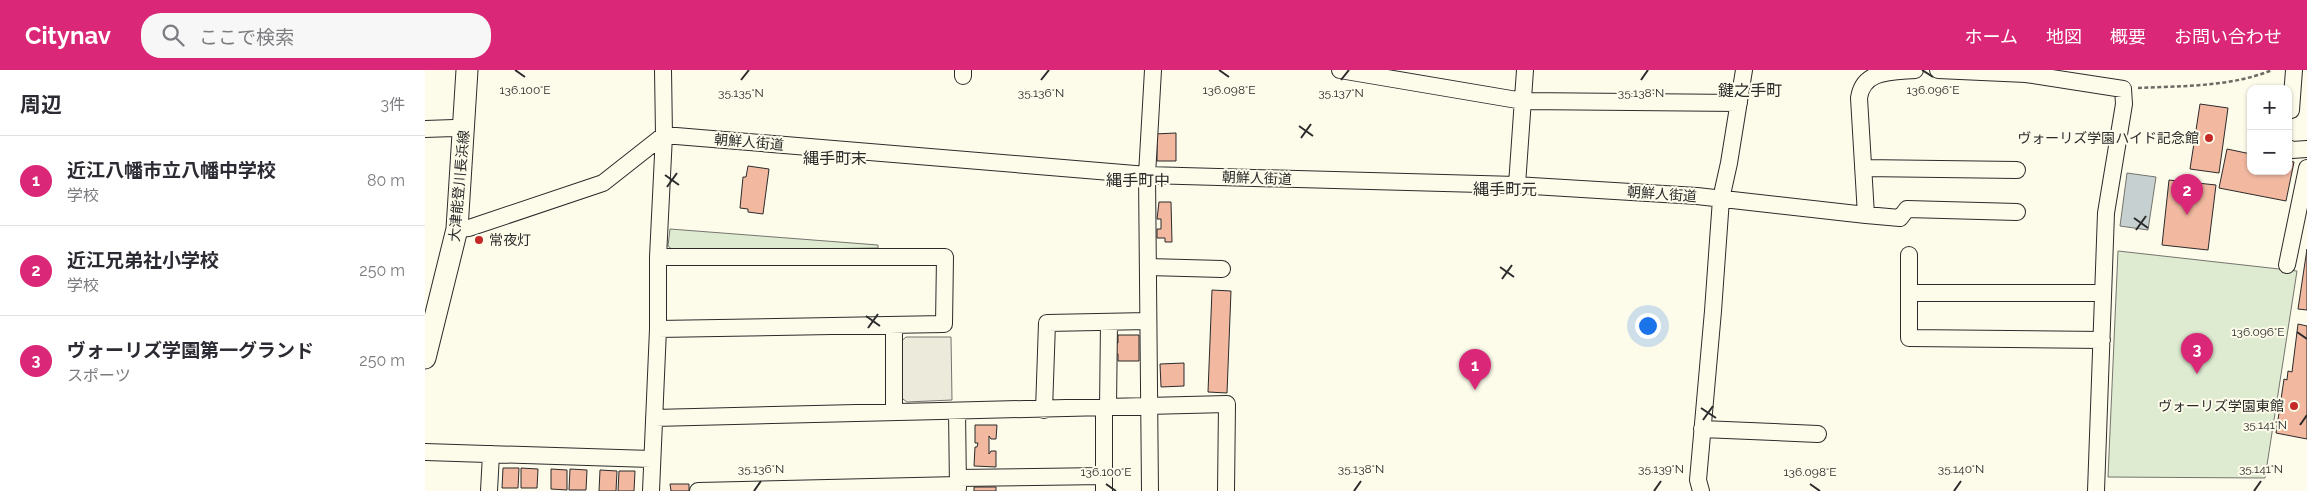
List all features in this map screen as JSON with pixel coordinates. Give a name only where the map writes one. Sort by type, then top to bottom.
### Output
[{"type":"main road","name":"大津能登川長浜線","points":[[425,358],[430,325],[457,228],[465,130],[467,70]]},
{"type":"street","points":[[651,491],[658,329],[657,257],[664,135],[663,70]]},
{"type":"street","points":[[1150,491],[1147,175],[1153,70]]},
{"type":"street","points":[[1340,70],[1420,77],[1523,101],[1739,104]]},
{"type":"street","points":[[1517,185],[1525,70]]},
{"type":"street","points":[[1701,491],[1697,480],[1713,311],[1721,199],[1729,163],[1744,70]]},
{"type":"street","points":[[1866,215],[1859,98],[1860,86],[1867,78],[1879,74],[1915,70]]},
{"type":"street","points":[[1938,70],[2026,72],[2123,89],[2124,104],[2106,213],[2096,491]]},
{"type":"street","points":[[2292,97],[2294,70]]},
{"type":"street","points":[[425,129],[454,128],[465,130]]},
{"type":"street","points":[[457,228],[469,228],[603,183],[664,135]]},
{"type":"street","name":"朝鮮人街道","points":[[664,135],[1147,175],[1517,185],[1721,199],[1900,218],[1907,209],[2017,212]]},
{"type":"street","points":[[2292,148],[2307,148]]},
{"type":"street","points":[[1863,168],[2017,170]]},
{"type":"street","points":[[2287,265],[2307,168]]},
{"type":"street","points":[[1909,255],[1909,338],[2102,340]]},
{"type":"street","points":[[657,257],[945,258],[944,324],[658,329]]},
{"type":"street","points":[[1148,267],[1222,269]]},
{"type":"street","points":[[1909,293],[2103,293]]},
{"type":"street","points":[[1044,410],[1047,323],[1148,321]]},
{"type":"street","points":[[698,491],[958,485],[1104,484],[1109,322]]},
{"type":"street","points":[[894,325],[894,410]]},
{"type":"street","points":[[654,418],[894,410],[1044,410],[1227,404],[1226,491]]},
{"type":"street","points":[[957,411],[958,485]]},
{"type":"street","points":[[1702,428],[1818,434]]},
{"type":"street","points":[[425,452],[651,459]]},
{"type":"street","points":[[489,491],[491,454]]},
{"type":"path","points":[[2123,89],[2187,86],[2253,78],[2272,70]]},
{"type":"green space","points":[[670,229],[878,245],[878,248],[674,251],[668,246]]},
{"type":"green space","points":[[2118,251],[2297,271],[2265,478],[2108,477]]},
{"type":"shaded area","points":[[2127,173],[2156,177],[2148,230],[2120,226]]},
{"type":"shaded area","points":[[906,337],[951,337],[952,400],[907,402],[899,396],[898,344]]},
{"type":"building","name":"ヴォーリズ学園ハイド記念館","points":[[2200,104],[2228,108],[2219,173],[2190,169]]},
{"type":"building","points":[[1176,133],[1176,161],[1157,161],[1157,145],[1154,145],[1154,134]]},
{"type":"building","points":[[2227,149],[2247,153],[2247,175],[2291,175],[2286,201],[2219,188]]},
{"type":"building","points":[[748,166],[769,169],[763,214],[748,212],[748,209],[740,208],[743,177],[746,177]]},
{"type":"building","points":[[2169,180],[2216,185],[2208,250],[2162,245]]},
{"type":"building","points":[[1159,202],[1171,202],[1172,242],[1165,242],[1165,238],[1157,238],[1157,229],[1161,229],[1161,219],[1157,219]]},
{"type":"building","points":[[2307,249],[2307,310],[2298,309]]},
{"type":"building","points":[[1212,290],[1231,291],[1227,393],[1208,392]]},
{"type":"building","name":"ヴォーリズ学園東館","points":[[2298,324],[2307,326],[2307,439],[2276,433],[2284,379],[2287,380],[2288,371],[2292,372]]},
{"type":"building","points":[[1118,335],[1139,335],[1139,361],[1118,361],[1118,354],[1113,354],[1114,343],[1118,343]]},
{"type":"building","points":[[1184,363],[1184,386],[1161,387],[1160,364]]},
{"type":"building","points":[[975,425],[997,425],[996,439],[991,439],[989,436],[989,454],[991,451],[996,451],[996,467],[974,466],[975,447],[977,447],[978,443],[975,443]]},
{"type":"building","points":[[503,468],[519,468],[518,488],[502,488]]},
{"type":"building","points":[[521,468],[538,469],[537,488],[521,488]]},
{"type":"building","points":[[551,469],[567,470],[567,490],[551,489]]},
{"type":"building","points":[[570,469],[587,470],[586,490],[569,490]]},
{"type":"building","points":[[600,470],[617,471],[616,491],[599,491]]},
{"type":"building","points":[[619,471],[635,471],[634,491],[618,491]]},
{"type":"building","points":[[670,484],[689,484],[689,491],[671,491]]},
{"type":"building","points":[[974,487],[996,487],[996,491],[974,491]]},
{"type":"place","name":"ヴォーリズ学園ハイド記念館","points":[[2209,138]]},
{"type":"place","name":"近江兄弟社小学校","points":[[2187,215]]},
{"type":"place","name":"常夜灯","points":[[479,240]]},
{"type":"place","name":"ヴォーリズ学園第一グランド","points":[[2197,374]]},
{"type":"place","name":"近江八幡市立八幡中学校","points":[[1475,390]]},
{"type":"place","name":"ヴォーリズ学園東館","points":[[2294,406]]},
{"type":"district","name":"鍵之手町","points":[[1750,90]]},
{"type":"district","name":"縄手町末","points":[[835,158]]},
{"type":"district","name":"縄手町中","points":[[1138,180]]},
{"type":"district","name":"縄手町元","points":[[1505,189]]}]
